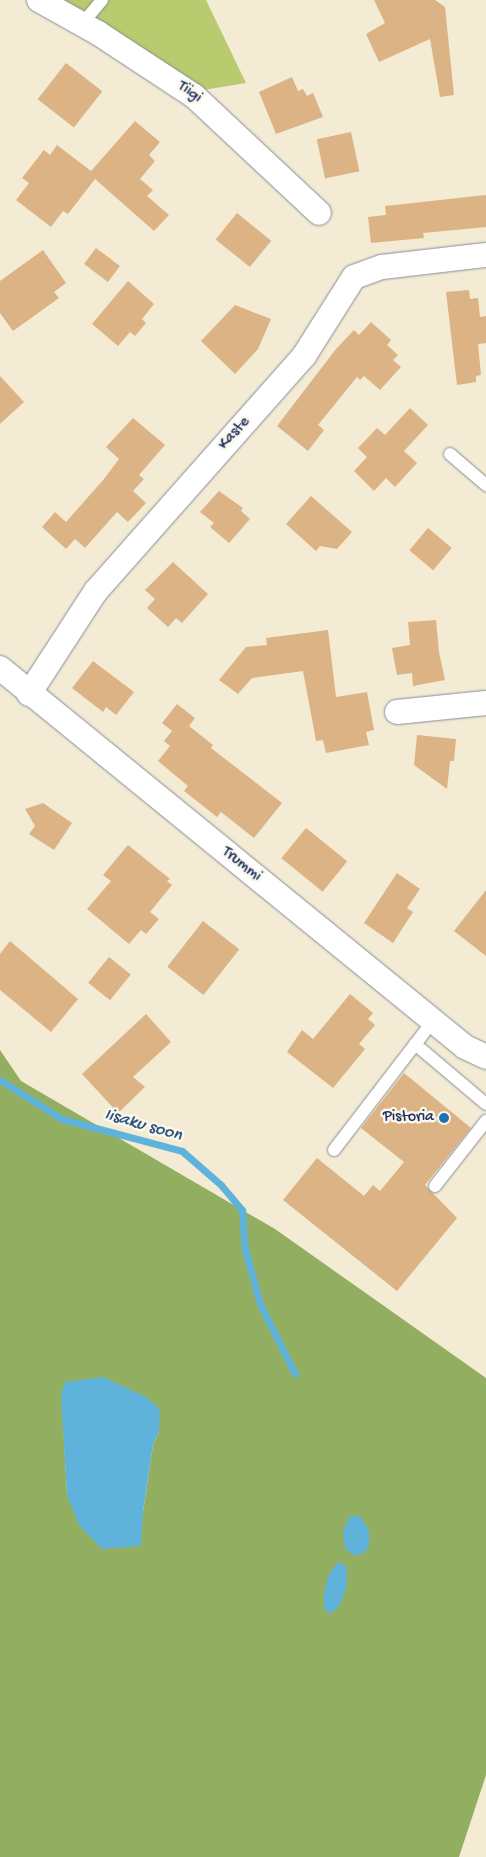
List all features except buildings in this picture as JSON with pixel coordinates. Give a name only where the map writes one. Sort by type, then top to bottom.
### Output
[{"type":"street","name":"Tiigi","points":[[39,0],[82,24],[194,96],[319,213]]},
{"type":"street","name":"Kaste","points":[[29,694],[96,591],[304,356],[354,277],[382,267],[486,255]]},
{"type":"street","name":"Trummi","points":[[0,668],[29,694],[465,1047],[486,1056]]},
{"type":"street","points":[[397,712],[486,703]]},
{"type":"lane","points":[[82,24],[102,0]]},
{"type":"lane","points":[[450,454],[486,485]]},
{"type":"lane","points":[[334,1150],[433,1020]]},
{"type":"lane","points":[[415,1044],[486,1104]]},
{"type":"lane","points":[[435,1186],[486,1121]]},
{"type":"green space","points":[[50,0],[96,0],[81,18]]},
{"type":"green space","points":[[108,0],[206,0],[246,83],[197,91],[89,23]]},
{"type":"green space","points":[[0,1050],[21,1081],[275,1229],[486,1378],[486,1775],[459,1857],[0,1857]],"holes":[[[63,1419],[159,1431],[153,1445],[143,1512],[67,1495]]]},
{"type":"water","points":[[103,1377],[146,1397],[160,1409],[159,1431],[153,1445],[143,1512],[141,1546],[102,1549],[79,1525],[67,1495],[61,1394],[65,1382]]},
{"type":"water","points":[[350,1516],[360,1516],[369,1531],[369,1547],[362,1554],[353,1555],[345,1548],[343,1531]]},
{"type":"water","points":[[338,1562],[347,1567],[346,1589],[339,1606],[330,1614],[324,1608],[324,1594],[328,1576]]},
{"type":"waterway","name":"Iisaku soon","points":[[0,1080],[62,1119],[182,1151],[221,1185],[242,1210],[245,1249],[260,1304],[295,1374]]},
{"type":"place","name":"Pistoria","points":[[444,1118]]}]
